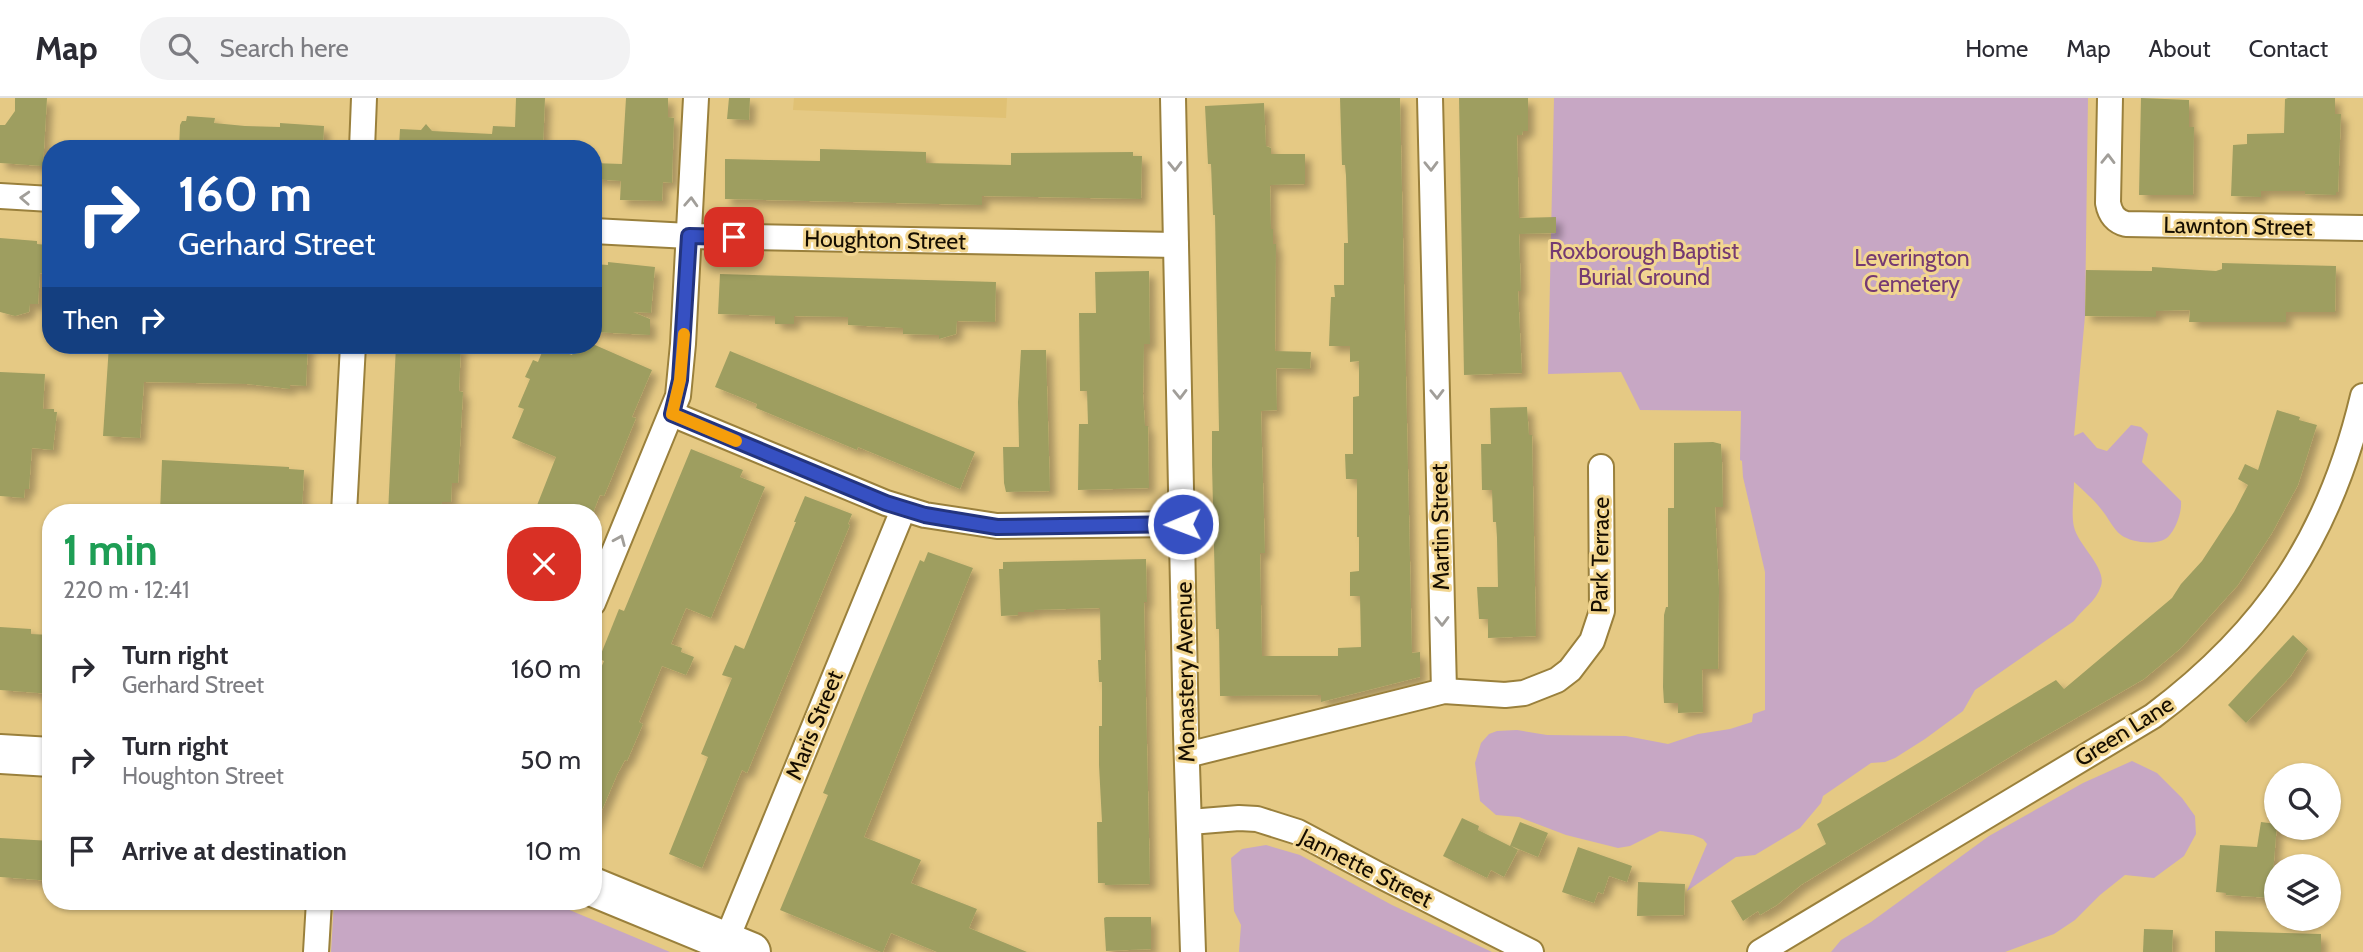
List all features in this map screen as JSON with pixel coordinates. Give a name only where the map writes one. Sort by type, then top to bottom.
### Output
[{"type":"main road","points":[[0,754],[42,756]]},
{"type":"main road","points":[[602,891],[738,947]]},
{"type":"street","points":[[362,140],[364,98]]},
{"type":"street","points":[[602,581],[672,414],[680,380],[696,98]]},
{"type":"street","name":"Monastery Avenue","points":[[1173,98],[1193,952]]},
{"type":"street","name":"Martin Street","points":[[1430,98],[1444,691]]},
{"type":"street","name":"Lawnton Street","points":[[2110,98],[2108,203],[2114,218],[2126,224],[2363,228]]},
{"type":"street","points":[[0,196],[42,198]]},
{"type":"street","name":"Houghton Street","points":[[602,231],[689,236],[1177,245]]},
{"type":"street","points":[[344,504],[353,354]]},
{"type":"street","name":"Green Lane","points":[[1760,952],[2153,716],[2211,669],[2260,616],[2302,558],[2341,474],[2363,396]]},
{"type":"street","points":[[672,414],[903,510],[949,520],[997,527],[1183,524]]},
{"type":"street","name":"Park Terrace","points":[[1444,691],[1482,695],[1524,693],[1557,680],[1582,656],[1599,626],[1602,611],[1601,467]]},
{"type":"street","name":"Maris Street","points":[[738,947],[903,510]]},
{"type":"street","points":[[1187,755],[1444,691]]},
{"type":"street","name":"Jannette Street","points":[[1190,822],[1256,819],[1298,832],[1531,952]]},
{"type":"street","points":[[316,952],[318,910]]},
{"type":"shaded area","points":[[794,98],[1007,98],[1006,118],[793,110]]},
{"type":"green space","name":"Leverington Cemetery","points":[[1554,98],[2088,98],[2085,316],[2074,436],[2083,432],[2097,448],[2107,451],[2131,425],[2141,427],[2148,434],[2142,462],[2181,501],[2178,520],[2168,537],[2158,542],[2138,542],[2118,532],[2098,506],[2074,482],[2074,527],[2102,579],[2096,597],[2074,621],[1975,690],[1963,711],[1925,739],[1895,758],[1871,763],[1823,796],[1821,803],[1800,828],[1755,855],[1736,857],[1687,891],[1707,844],[1703,839],[1693,835],[1660,831],[1630,846],[1618,848],[1566,835],[1519,817],[1496,815],[1480,801],[1475,763],[1481,743],[1489,734],[1497,731],[1626,736],[1668,744],[1752,722],[1753,714],[1765,710],[1765,572],[1740,460],[1741,411],[1640,410],[1621,372],[1548,374]]},
{"type":"green space","points":[[2132,761],[2157,773],[2182,798],[2195,816],[2196,834],[2184,856],[2154,878],[2125,875],[2075,920],[2054,934],[2005,952],[1831,952],[1841,940],[1871,922],[1989,836],[2083,783]]},
{"type":"green space","points":[[1266,845],[1300,855],[1392,905],[1492,952],[1239,952],[1241,925],[1234,911],[1231,858],[1242,849]]},
{"type":"green space","points":[[333,910],[570,910],[670,952],[331,952]]},
{"type":"building","points":[[15,98],[47,98],[42,166],[0,163],[0,125],[5,125],[15,111]]},
{"type":"building","points":[[516,98],[545,98],[543,140],[399,140],[400,129],[421,130],[426,124],[432,131],[492,134],[493,126],[515,127]]},
{"type":"building","points":[[626,98],[668,98],[668,117],[674,118],[672,183],[663,182],[662,201],[620,200],[621,181],[602,180],[602,163],[622,164]]},
{"type":"building","points":[[729,98],[750,98],[749,120],[727,119]]},
{"type":"building","points":[[1340,98],[1400,98],[1412,653],[1420,652],[1420,677],[1321,702],[1321,695],[1220,696],[1212,465],[1212,431],[1219,431],[1215,215],[1211,164],[1208,164],[1205,106],[1264,103],[1266,146],[1271,148],[1271,154],[1305,154],[1305,184],[1270,185],[1271,229],[1273,244],[1276,244],[1275,351],[1311,352],[1310,369],[1276,368],[1277,410],[1261,411],[1265,553],[1260,553],[1262,656],[1338,656],[1338,648],[1361,647],[1360,596],[1350,596],[1350,572],[1359,571],[1357,479],[1346,479],[1345,454],[1353,454],[1353,397],[1359,396],[1359,361],[1350,362],[1350,346],[1329,346],[1331,297],[1335,297],[1334,285],[1344,285],[1344,243],[1348,243]]},
{"type":"building","points":[[1459,98],[1528,98],[1528,131],[1517,135],[1519,218],[1556,217],[1556,233],[1519,234],[1521,291],[1518,291],[1522,373],[1464,375]]},
{"type":"building","points":[[2141,98],[2189,100],[2189,127],[2194,127],[2193,195],[2139,195]]},
{"type":"building","points":[[2335,98],[2335,114],[2341,114],[2338,192],[2336,195],[2305,194],[2305,191],[2261,191],[2261,197],[2231,196],[2233,145],[2247,144],[2247,134],[2284,133],[2285,99]]},
{"type":"building","points":[[187,116],[215,118],[214,123],[245,126],[280,127],[280,123],[324,126],[323,140],[179,140],[180,125],[182,121],[186,121]]},
{"type":"building","points":[[820,149],[926,152],[926,163],[1011,165],[1011,153],[1133,152],[1133,156],[1142,156],[1141,199],[982,196],[982,205],[725,199],[725,159],[820,161]]},
{"type":"building","points":[[0,238],[37,241],[37,244],[42,244],[38,304],[30,304],[29,312],[15,316],[0,312]]},
{"type":"building","points":[[608,262],[655,267],[651,313],[633,312],[650,319],[650,335],[602,332],[602,265],[608,265]]},
{"type":"building","points":[[2222,263],[2336,266],[2335,312],[2286,312],[2286,322],[2189,322],[2190,310],[2156,311],[2156,317],[2085,316],[2086,270],[2152,271],[2152,267],[2216,271],[2222,269]]},
{"type":"building","points":[[1149,271],[1150,344],[1144,344],[1143,394],[1145,426],[1148,426],[1149,488],[1078,490],[1079,424],[1088,424],[1087,391],[1080,391],[1079,313],[1096,313],[1095,272]]},
{"type":"building","points":[[720,274],[996,282],[995,322],[957,321],[956,334],[939,339],[939,335],[903,334],[903,328],[848,325],[848,317],[794,316],[794,324],[775,324],[775,316],[718,314]]},
{"type":"building","points":[[602,348],[652,370],[632,417],[636,418],[610,482],[604,496],[600,495],[596,504],[538,504],[556,457],[512,438],[524,409],[518,407],[530,379],[525,377],[533,360],[538,362],[541,354],[602,354]]},
{"type":"building","points":[[1021,350],[1046,350],[1050,491],[1006,492],[1004,483],[1003,447],[1019,447]]},
{"type":"building","points":[[730,351],[975,452],[960,489],[756,408],[757,404],[715,387]]},
{"type":"building","points":[[108,354],[308,354],[306,386],[290,385],[290,389],[247,384],[144,382],[140,438],[103,436]]},
{"type":"building","points":[[396,354],[461,354],[459,391],[463,392],[458,483],[452,483],[451,502],[388,504]]},
{"type":"building","points":[[0,372],[45,374],[43,409],[54,409],[54,412],[57,412],[53,450],[32,448],[29,489],[25,489],[24,498],[0,496]]},
{"type":"building","points":[[1527,407],[1529,435],[1532,435],[1536,636],[1488,638],[1488,619],[1479,619],[1477,587],[1498,587],[1497,538],[1496,522],[1493,522],[1492,490],[1482,490],[1481,444],[1491,444],[1490,408]]},
{"type":"building","points":[[2277,410],[2317,425],[2298,485],[2272,533],[2238,585],[2181,648],[2144,679],[2028,746],[1801,885],[1777,905],[1760,915],[1758,911],[1743,921],[1731,901],[1826,844],[1817,824],[2056,680],[2064,689],[2172,598],[2202,561],[2234,512],[2248,485],[2238,479],[2245,464],[2258,470]]},
{"type":"building","points":[[1674,443],[1721,444],[1722,461],[1723,507],[1715,507],[1719,589],[1718,669],[1702,669],[1703,712],[1678,713],[1678,703],[1664,703],[1663,687],[1664,615],[1668,607],[1668,508],[1674,508]]},
{"type":"building","points":[[691,449],[743,470],[740,477],[765,487],[711,618],[686,608],[671,644],[694,657],[690,667],[686,675],[662,666],[639,722],[643,724],[602,810],[602,652],[619,609],[624,611]]},
{"type":"building","points":[[162,460],[304,470],[302,504],[160,504]]},
{"type":"building","points":[[805,496],[852,514],[848,524],[850,525],[747,773],[742,770],[702,868],[669,854],[708,757],[701,754],[732,678],[722,675],[735,645],[744,649]]},
{"type":"building","points":[[928,552],[973,568],[864,837],[921,860],[911,883],[977,909],[969,928],[1027,952],[937,952],[891,933],[881,952],[780,910],[828,795],[823,793],[864,693],[920,560],[924,562]]},
{"type":"building","points":[[1146,559],[1147,602],[1144,602],[1150,884],[1105,885],[1098,883],[1097,822],[1102,822],[1099,726],[1102,726],[1102,682],[1099,682],[1098,660],[1101,660],[1100,608],[1034,610],[1001,616],[999,569],[1003,569],[1003,562]]},
{"type":"building","points":[[0,627],[31,629],[31,634],[42,635],[42,693],[0,690]]},
{"type":"building","points":[[2293,635],[2308,649],[2290,677],[2246,723],[2228,705]]},
{"type":"building","points":[[1462,818],[1479,826],[1478,830],[1510,846],[1520,822],[1548,833],[1538,857],[1511,846],[1518,850],[1504,877],[1491,870],[1487,878],[1443,856]]},
{"type":"building","points":[[2261,822],[2264,822],[2264,840],[2276,840],[2275,854],[2264,854],[2264,898],[2216,892],[2220,845],[2257,847]]},
{"type":"building","points":[[0,838],[42,840],[42,880],[0,877]]},
{"type":"building","points":[[1578,847],[1632,866],[1627,882],[1609,876],[1603,894],[1598,892],[1594,903],[1562,892]]},
{"type":"building","points":[[1638,882],[1685,884],[1684,915],[1637,916]]},
{"type":"building","points":[[1106,917],[1151,917],[1151,949],[1106,951]]},
{"type":"building","points":[[2144,929],[2173,930],[2172,952],[2143,952]]},
{"type":"building","points":[[2215,931],[2321,934],[2321,952],[2215,952]]},
{"type":"slow traffic","points":[[684,334],[678,396],[672,414],[736,441]]},
{"type":"route","points":[[734,237],[689,236],[680,380],[672,414],[903,510],[925,515],[997,527],[1183,524]]},
{"type":"park label","name":"Roxborough Baptist Burial Ground","points":[[1644,264]]}]
